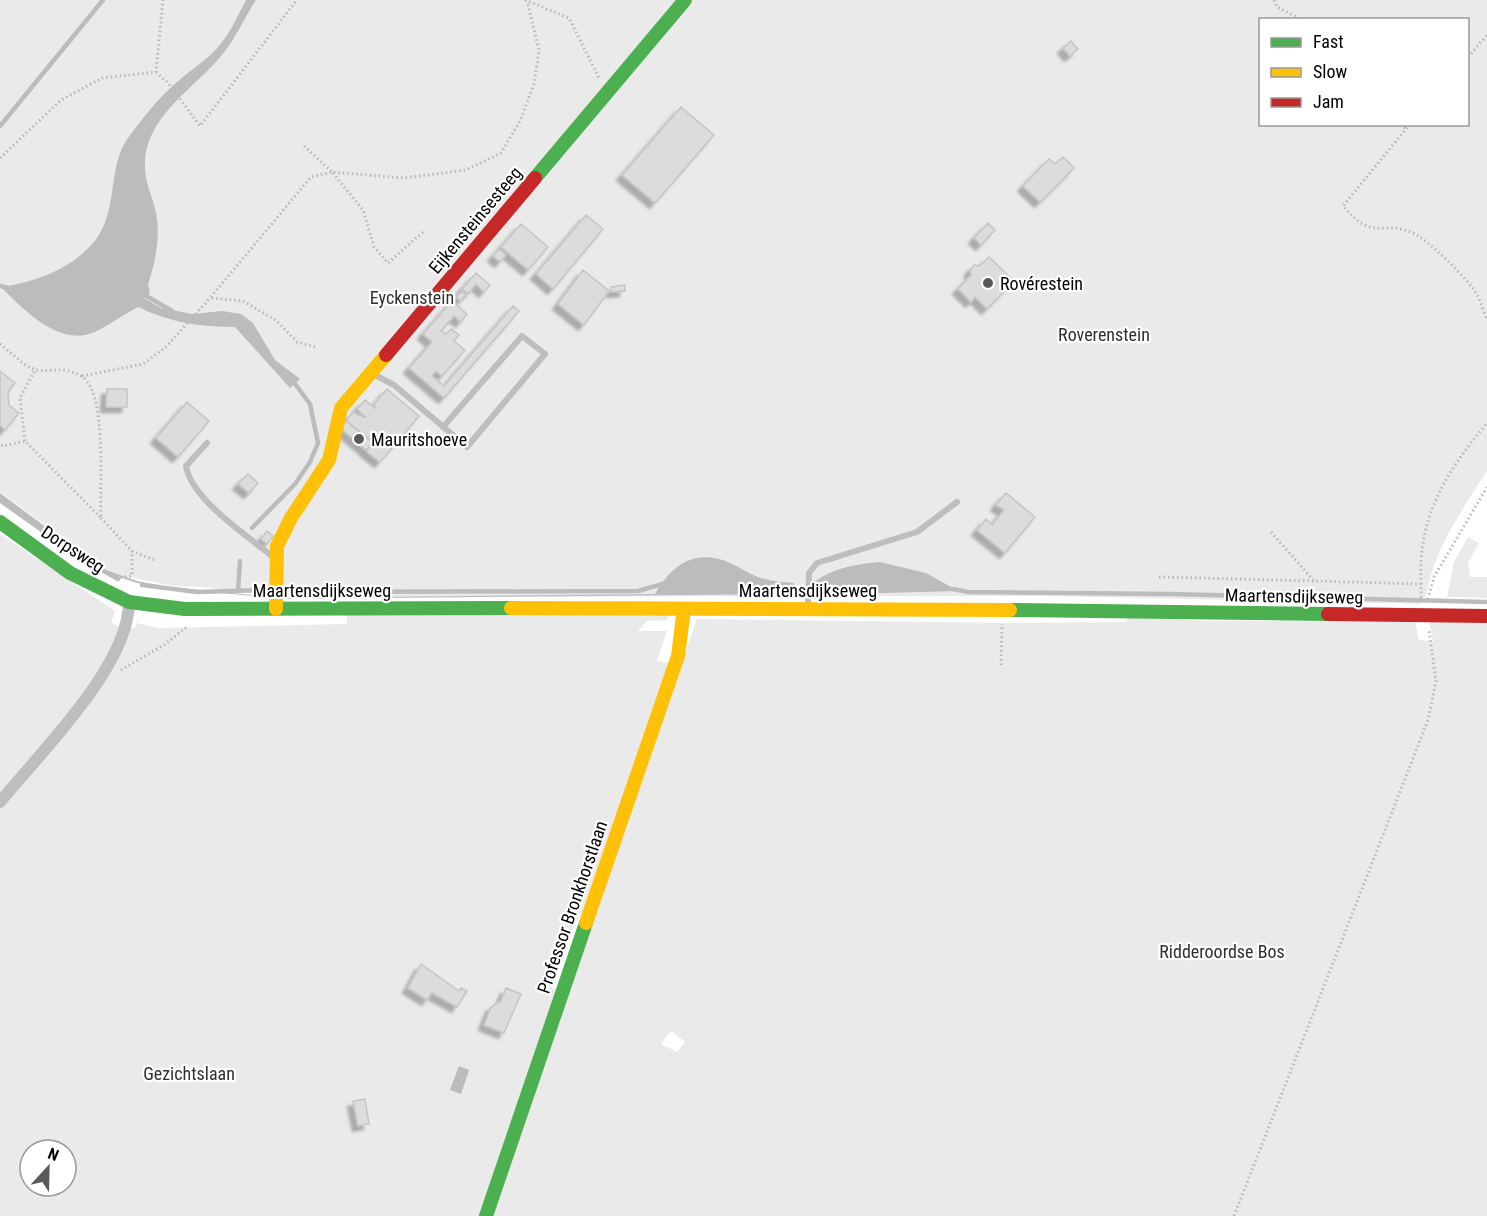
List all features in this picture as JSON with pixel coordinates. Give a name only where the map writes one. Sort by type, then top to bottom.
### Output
[{"type":"street","name":"Eijkensteinsesteeg","points":[[276,609],[278,546],[291,518],[329,460],[341,408],[685,0]]},
{"type":"street","name":"Dorpsweg","points":[[0,522],[70,573],[129,602]]},
{"type":"street","name":"Maartensdijkseweg","points":[[129,602],[185,609],[808,607],[1429,621],[1487,616]]},
{"type":"street","points":[[0,802],[104,675],[120,644],[129,602]]},
{"type":"street","name":"Professor Bronkhorstlaan","points":[[486,1216],[678,656],[684,624],[684,609]]},
{"type":"lane","points":[[370,372],[394,386],[443,427],[467,447],[545,354],[522,336],[443,427]]},
{"type":"lane","points":[[207,443],[186,466],[188,477],[214,507],[276,559]]},
{"type":"lane","points":[[808,607],[809,573],[817,563],[917,532],[957,502]]},
{"type":"path","points":[[156,72],[163,0]]},
{"type":"path","points":[[0,158],[61,100],[102,78],[156,72],[169,84],[200,126],[297,0]]},
{"type":"path","points":[[1274,0],[1277,7],[1298,18]]},
{"type":"path","points":[[526,1],[569,18],[606,93]]},
{"type":"path","points":[[81,376],[143,364],[166,347],[200,312],[311,177],[332,172],[404,178],[466,170],[501,153],[520,121],[534,84],[539,50],[526,1]]},
{"type":"path","points":[[1469,55],[1487,35]]},
{"type":"path","points":[[1403,126],[1406,129]]},
{"type":"path","points":[[1408,126],[1343,206],[1352,216],[1372,229],[1412,232],[1429,243],[1475,291],[1487,319]]},
{"type":"path","points":[[304,146],[332,172],[363,210],[374,247],[387,263],[423,232]]},
{"type":"path","points":[[210,298],[243,301],[277,321],[297,342],[315,347]]},
{"type":"path","points":[[0,344],[35,370],[65,368],[81,376],[93,391],[99,425],[101,518]]},
{"type":"path","points":[[35,370],[20,398],[25,441],[132,552],[155,560]]},
{"type":"path","points":[[1421,594],[1420,558],[1424,529],[1448,475],[1487,423]]},
{"type":"path","points":[[0,444],[3,446],[25,441]]},
{"type":"path","points":[[1234,1216],[1428,720],[1436,681],[1427,597],[1434,577],[1487,487]]},
{"type":"path","points":[[1271,532],[1314,581]]},
{"type":"path","points":[[108,579],[132,576],[132,552]]},
{"type":"path","points":[[1159,577],[1421,584]]},
{"type":"path","points":[[1000,617],[1003,630],[1001,664]]},
{"type":"path","points":[[104,675],[117,673],[164,645],[189,626]]},
{"type":"green space","points":[[0,0],[1487,0],[1487,471],[1442,547],[1426,597],[1422,597],[1421,604],[1044,596],[286,597],[204,587],[174,586],[123,576],[101,567],[0,492]]},
{"type":"green space","points":[[0,534],[115,611],[111,622],[120,628],[135,628],[136,623],[157,628],[347,624],[347,603],[674,601],[667,620],[647,621],[638,631],[667,631],[657,661],[681,664],[697,619],[1126,622],[1131,615],[1206,621],[1415,621],[1419,640],[1433,641],[1429,621],[1487,623],[1487,1216],[0,1216]],"holes":[[[612,860],[565,994],[547,985],[555,960]],[[671,1031],[685,1042],[677,1052],[661,1044]]]},
{"type":"green space","points":[[1468,537],[1479,543],[1468,563],[1470,577],[1487,577],[1487,598],[1447,597],[1454,562]]},
{"type":"shaded area","points":[[246,0],[256,0],[229,45],[214,64],[175,102],[154,130],[148,146],[145,171],[156,213],[158,241],[148,285],[150,293],[144,298],[161,308],[192,314],[222,311],[241,314],[253,323],[275,360],[300,379],[290,388],[235,327],[185,323],[138,307],[97,331],[84,335],[70,335],[44,325],[1,287],[27,282],[52,273],[75,260],[94,242],[107,217],[117,162],[128,138],[163,95],[218,47]]},
{"type":"shaded area","points":[[0,493],[101,568],[137,581],[168,587],[286,598],[655,594],[673,570],[681,564],[689,560],[708,557],[724,560],[762,578],[794,583],[791,594],[286,599],[166,588],[137,583],[90,567],[0,503]]},
{"type":"shaded area","points":[[880,562],[926,573],[958,591],[812,595],[812,584],[827,574],[853,566]]},
{"type":"shaded area","points":[[459,1066],[469,1070],[461,1094],[450,1090]]},
{"type":"building","points":[[1071,41],[1078,49],[1070,56],[1063,48]]},
{"type":"building","points":[[681,107],[714,135],[655,203],[622,175]]},
{"type":"building","points":[[1063,157],[1074,168],[1040,202],[1023,186],[1049,159],[1055,164]]},
{"type":"building","points":[[586,215],[603,229],[553,289],[536,274]]},
{"type":"building","points":[[988,223],[995,230],[981,245],[974,238]]},
{"type":"building","points":[[521,224],[548,247],[528,270],[501,247]]},
{"type":"building","points":[[499,249],[506,255],[500,262],[493,256]]},
{"type":"building","name":"Rovérestein","points":[[989,257],[1014,281],[987,309],[975,297],[971,302],[958,289],[971,275],[970,270],[974,265],[979,266]]},
{"type":"building","points":[[583,270],[609,291],[584,325],[558,304]]},
{"type":"building","points":[[476,273],[490,285],[484,292],[476,284],[468,294],[462,289]]},
{"type":"building","points":[[625,285],[625,291],[611,292],[611,287]]},
{"type":"building","points":[[462,291],[466,295],[461,301],[456,297]]},
{"type":"building","points":[[452,301],[467,314],[461,322],[454,316],[441,331],[446,334],[451,329],[459,335],[454,341],[465,350],[442,376],[436,371],[432,376],[444,386],[513,306],[519,311],[444,398],[409,368],[432,342],[423,334]]},
{"type":"building","points":[[0,371],[15,383],[8,392],[9,405],[19,413],[5,430],[0,425]]},
{"type":"building","points":[[107,389],[127,389],[127,407],[106,407]]},
{"type":"building","points":[[387,389],[419,416],[380,462],[366,451],[373,443],[346,420],[353,412],[366,418],[357,409],[365,400],[375,408],[374,404]]},
{"type":"building","points":[[187,402],[209,421],[178,457],[156,438]]},
{"type":"building","points":[[346,421],[373,443],[366,450],[340,428]]},
{"type":"building","points":[[248,474],[258,483],[249,493],[238,484]]},
{"type":"building","points":[[1006,493],[1035,517],[1005,553],[977,530],[986,519],[992,525],[1004,510],[996,505]]},
{"type":"building","points":[[267,531],[273,536],[267,544],[261,539]]},
{"type":"building","points":[[421,964],[459,991],[461,988],[467,991],[457,1007],[432,993],[427,1000],[408,988]]},
{"type":"building","points":[[506,988],[521,994],[504,1033],[484,1025],[491,1007],[501,1001]]},
{"type":"building","points":[[365,1099],[369,1124],[358,1126],[353,1101]]},
{"type":"waterway","points":[[0,126],[103,0]]},
{"type":"waterway","points":[[0,286],[9,288]]},
{"type":"waterway","points":[[143,294],[172,311]]},
{"type":"waterway","points":[[252,528],[295,484],[310,462],[318,443],[310,404],[293,381]]},
{"type":"waterway","points":[[238,591],[240,561]]},
{"type":"waterway","points":[[102,570],[118,579]]},
{"type":"waterway","points":[[293,592],[638,591],[666,583]]},
{"type":"waterway","points":[[142,585],[197,592],[261,590]]},
{"type":"waterway","points":[[953,589],[968,592],[1169,594],[1487,602]]},
{"type":"waterway","points":[[787,591],[818,592]]},
{"type":"traffic: fast","points":[[535,178],[685,0]]},
{"type":"traffic: fast","points":[[0,522],[70,573],[129,602],[185,609],[511,608]]},
{"type":"traffic: fast","points":[[1010,610],[1328,614]]},
{"type":"traffic: fast","points":[[486,1216],[586,923]]},
{"type":"traffic: slow","points":[[276,609],[277,546],[291,518],[329,460],[341,408],[386,355]]},
{"type":"traffic: slow","points":[[511,608],[1010,610]]},
{"type":"traffic: slow","points":[[586,923],[678,656],[684,609]]},
{"type":"traffic: jam","points":[[386,355],[535,178]]},
{"type":"traffic: jam","points":[[1328,614],[1487,616]]},
{"type":"place","name":"Rovérestein","points":[[988,283]]},
{"type":"place","name":"Mauritshoeve","points":[[359,439]]},
{"type":"park label","name":"Eyckenstein","points":[[412,297]]},
{"type":"park label","name":"Roverenstein","points":[[1104,334]]},
{"type":"park label","name":"Ridderoordse Bos","points":[[1222,951]]},
{"type":"park label","name":"Gezichtslaan","points":[[189,1073]]}]
